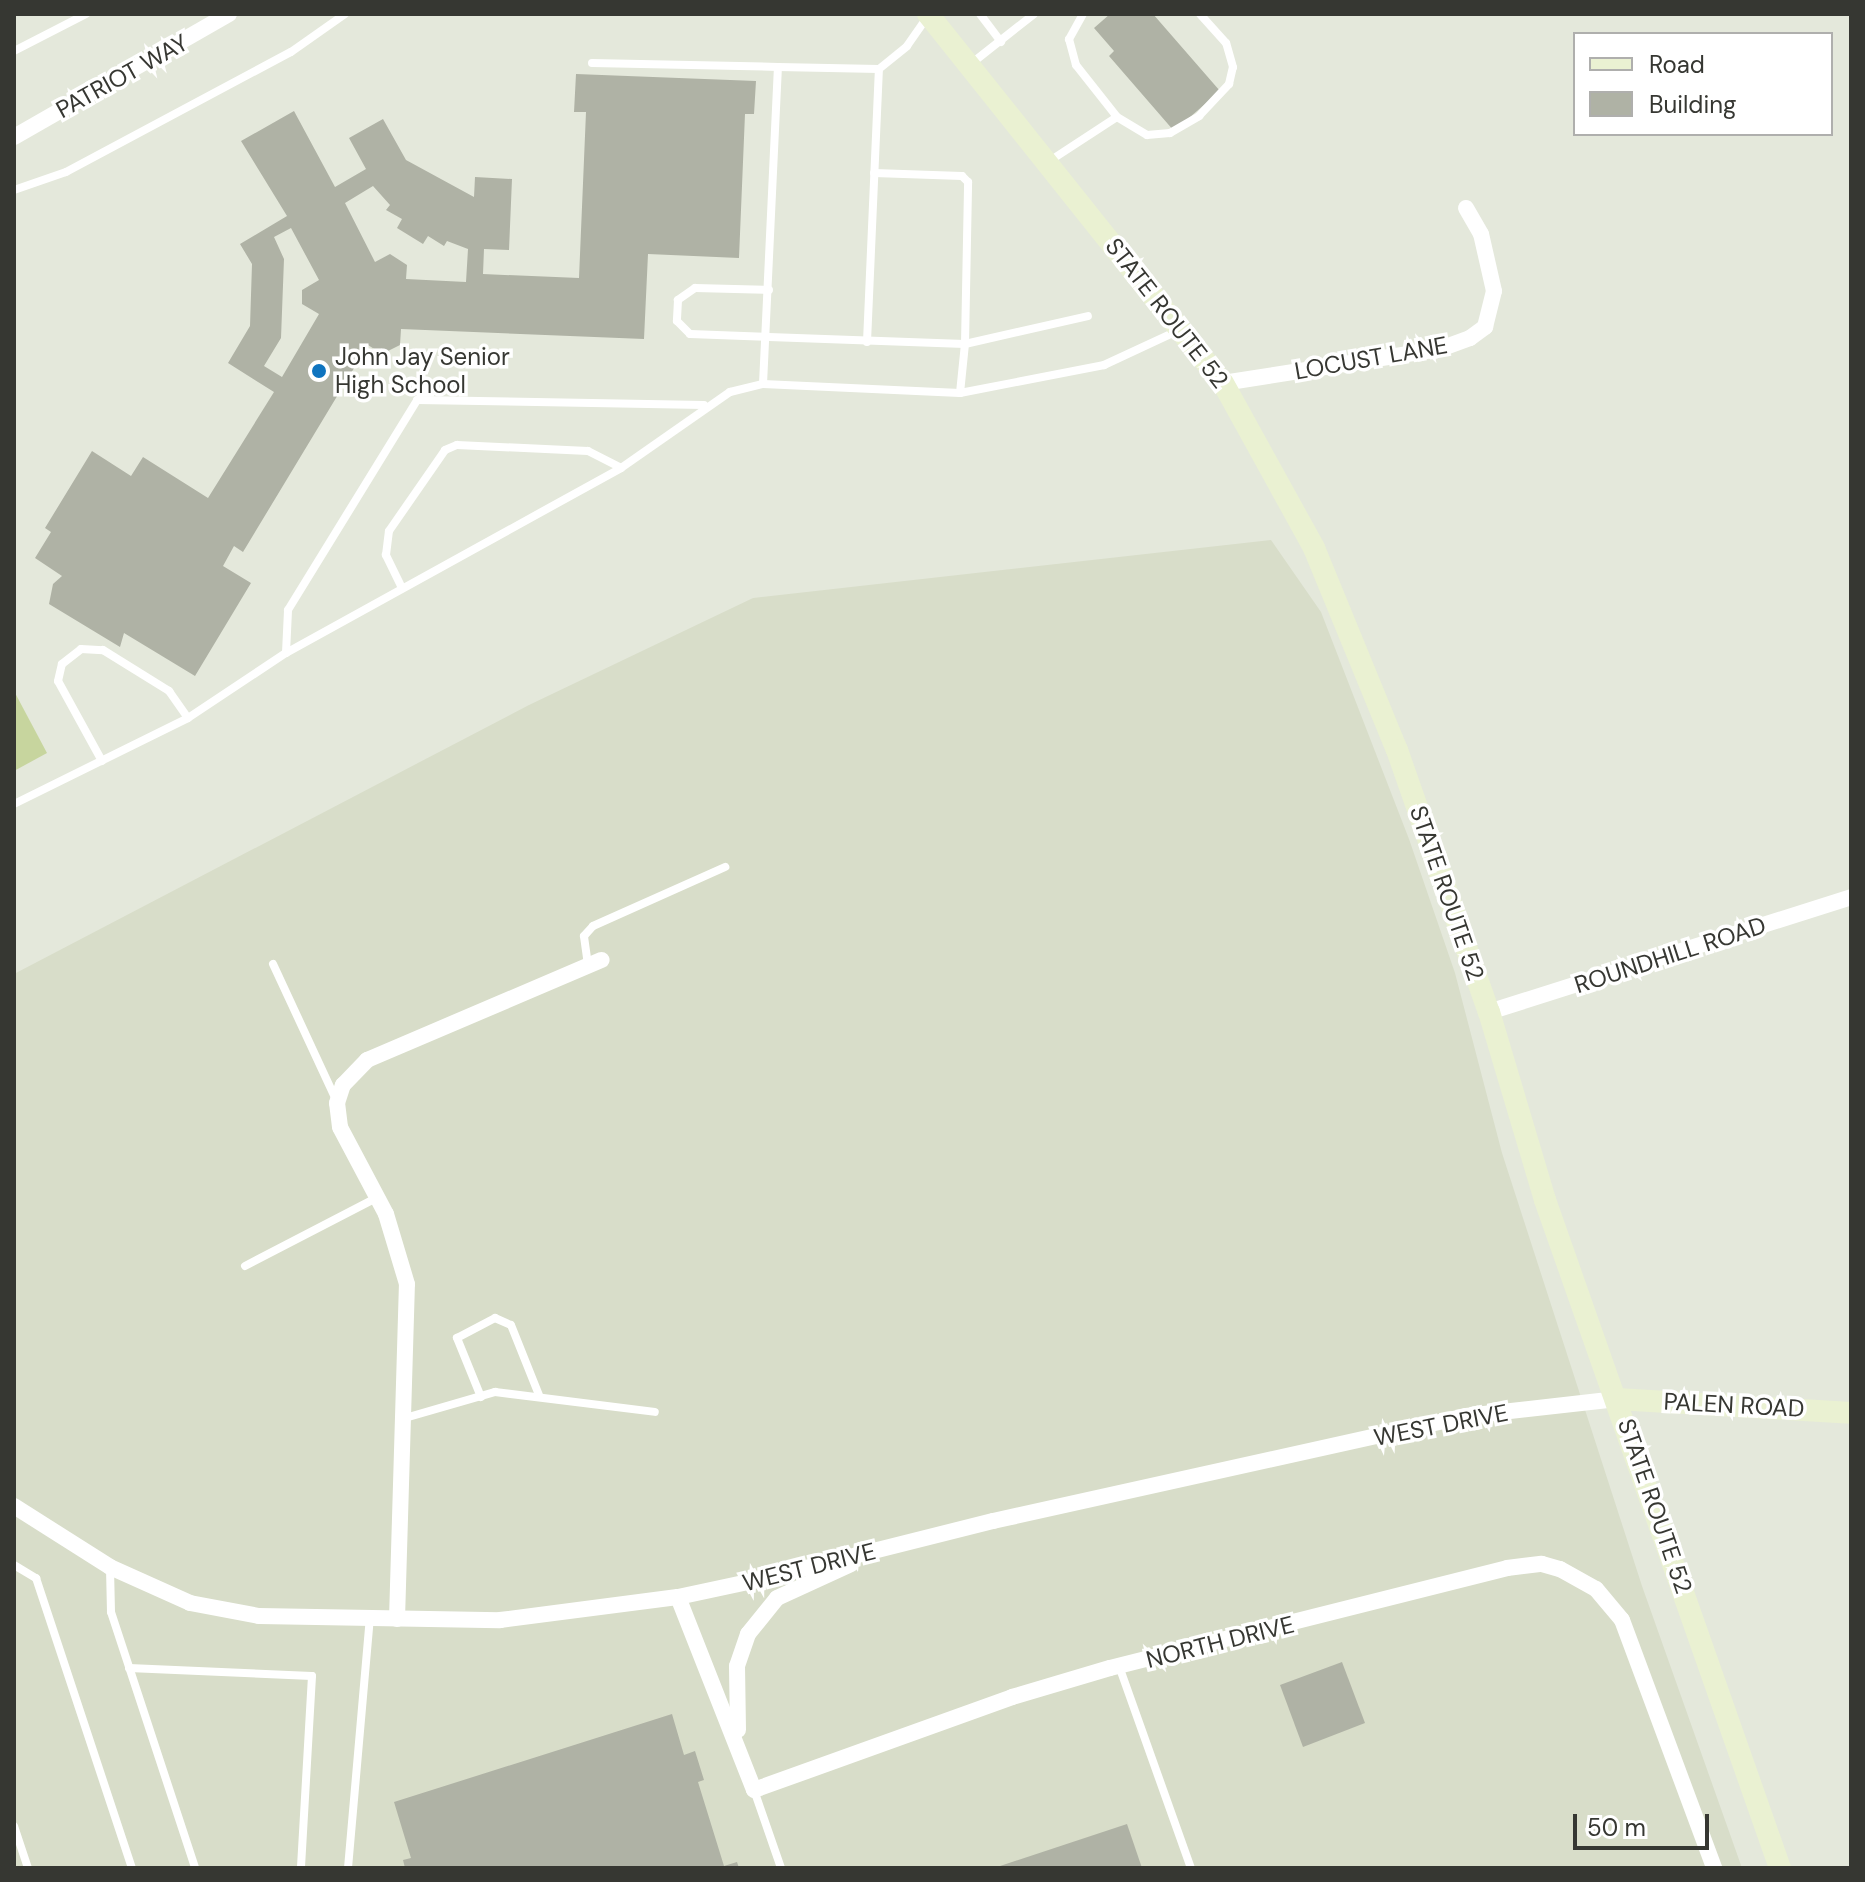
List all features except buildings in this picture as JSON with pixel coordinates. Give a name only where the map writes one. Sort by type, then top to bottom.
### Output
[{"type":"main road","name":"STATE ROUTE 52","points":[[929,14],[1223,383],[1284,487],[1356,640],[1489,1012],[1545,1200],[1780,1868]]},
{"type":"main road","name":"PALEN ROAD","points":[[1617,1399],[1762,1404],[1851,1413]]},
{"type":"street","name":"PATRIOT WAY","points":[[14,137],[229,14]]},
{"type":"street","name":"LOCUST LANE","points":[[1223,383],[1440,349],[1470,338],[1485,327],[1494,291],[1481,234],[1466,208]]},
{"type":"street","name":"ROUNDHILL ROAD","points":[[1489,1012],[1851,897]]},
{"type":"street","points":[[397,1619],[407,1284],[376,1198],[340,1127],[337,1103],[351,1071],[367,1060],[595,963]]},
{"type":"street","name":"WEST DRIVE","points":[[14,1506],[110,1567],[190,1603],[259,1616],[397,1619],[551,1616],[678,1597],[1466,1416],[1617,1399]]},
{"type":"street","points":[[742,1759],[737,1666],[748,1634],[777,1598],[886,1548]]},
{"type":"street","name":"NORTH DRIVE","points":[[754,1790],[1012,1697],[1119,1666],[1507,1568],[1542,1564],[1560,1569],[1596,1589],[1622,1620],[1714,1868]]},
{"type":"street","points":[[678,1597],[754,1790]]},
{"type":"lane","points":[[14,51],[86,14]]},
{"type":"lane","points":[[14,190],[94,157],[291,52],[345,14]]},
{"type":"lane","points":[[592,63],[879,69],[907,46],[929,14]]},
{"type":"lane","points":[[980,14],[1001,42]]},
{"type":"lane","points":[[969,66],[1034,14]]},
{"type":"lane","points":[[1083,14],[1069,39],[1069,50],[1117,117],[1147,135],[1170,133],[1199,116],[1229,84],[1233,67],[1226,43],[1200,14]]},
{"type":"lane","points":[[763,384],[778,67]]},
{"type":"lane","points":[[867,342],[879,69]]},
{"type":"lane","points":[[1048,163],[1117,117]]},
{"type":"lane","points":[[874,173],[962,176],[968,182],[965,344],[960,393]]},
{"type":"lane","points":[[769,290],[695,288],[678,300],[677,321],[690,334],[965,344],[1088,316]]},
{"type":"lane","points":[[286,653],[288,610],[417,400],[704,405],[763,384],[960,393],[1104,365],[1181,329]]},
{"type":"lane","points":[[14,804],[188,718],[286,653],[621,468],[671,437],[704,405]]},
{"type":"lane","points":[[402,588],[386,555],[389,531],[445,450],[457,445],[588,451],[621,468]]},
{"type":"lane","points":[[102,761],[58,681],[62,664],[81,649],[103,650],[169,691],[188,718]]},
{"type":"lane","points":[[595,963],[584,936],[593,926],[725,867]]},
{"type":"lane","points":[[273,964],[337,1103]]},
{"type":"lane","points":[[245,1266],[376,1198]]},
{"type":"lane","points":[[481,1397],[457,1338],[495,1318],[511,1325],[539,1395]]},
{"type":"lane","points":[[405,1418],[495,1392],[539,1395],[655,1412]]},
{"type":"lane","points":[[14,1565],[36,1578],[132,1868]]},
{"type":"lane","points":[[110,1567],[111,1612],[195,1868]]},
{"type":"lane","points":[[348,1868],[370,1619]]},
{"type":"lane","points":[[1119,1666],[1191,1868]]},
{"type":"lane","points":[[129,1668],[312,1676],[301,1868]]},
{"type":"lane","points":[[754,1790],[781,1868]]},
{"type":"lane","points":[[14,1826],[28,1868]]},
{"type":"shaded area","points":[[1271,540],[1321,612],[1409,839],[1455,973],[1502,1153],[1642,1586],[1742,1868],[14,1868],[14,974],[529,705],[753,598]]},
{"type":"green space","points":[[14,691],[47,753],[14,771]]},
{"type":"place","name":"John Jay Senior High School","points":[[319,371]]}]
